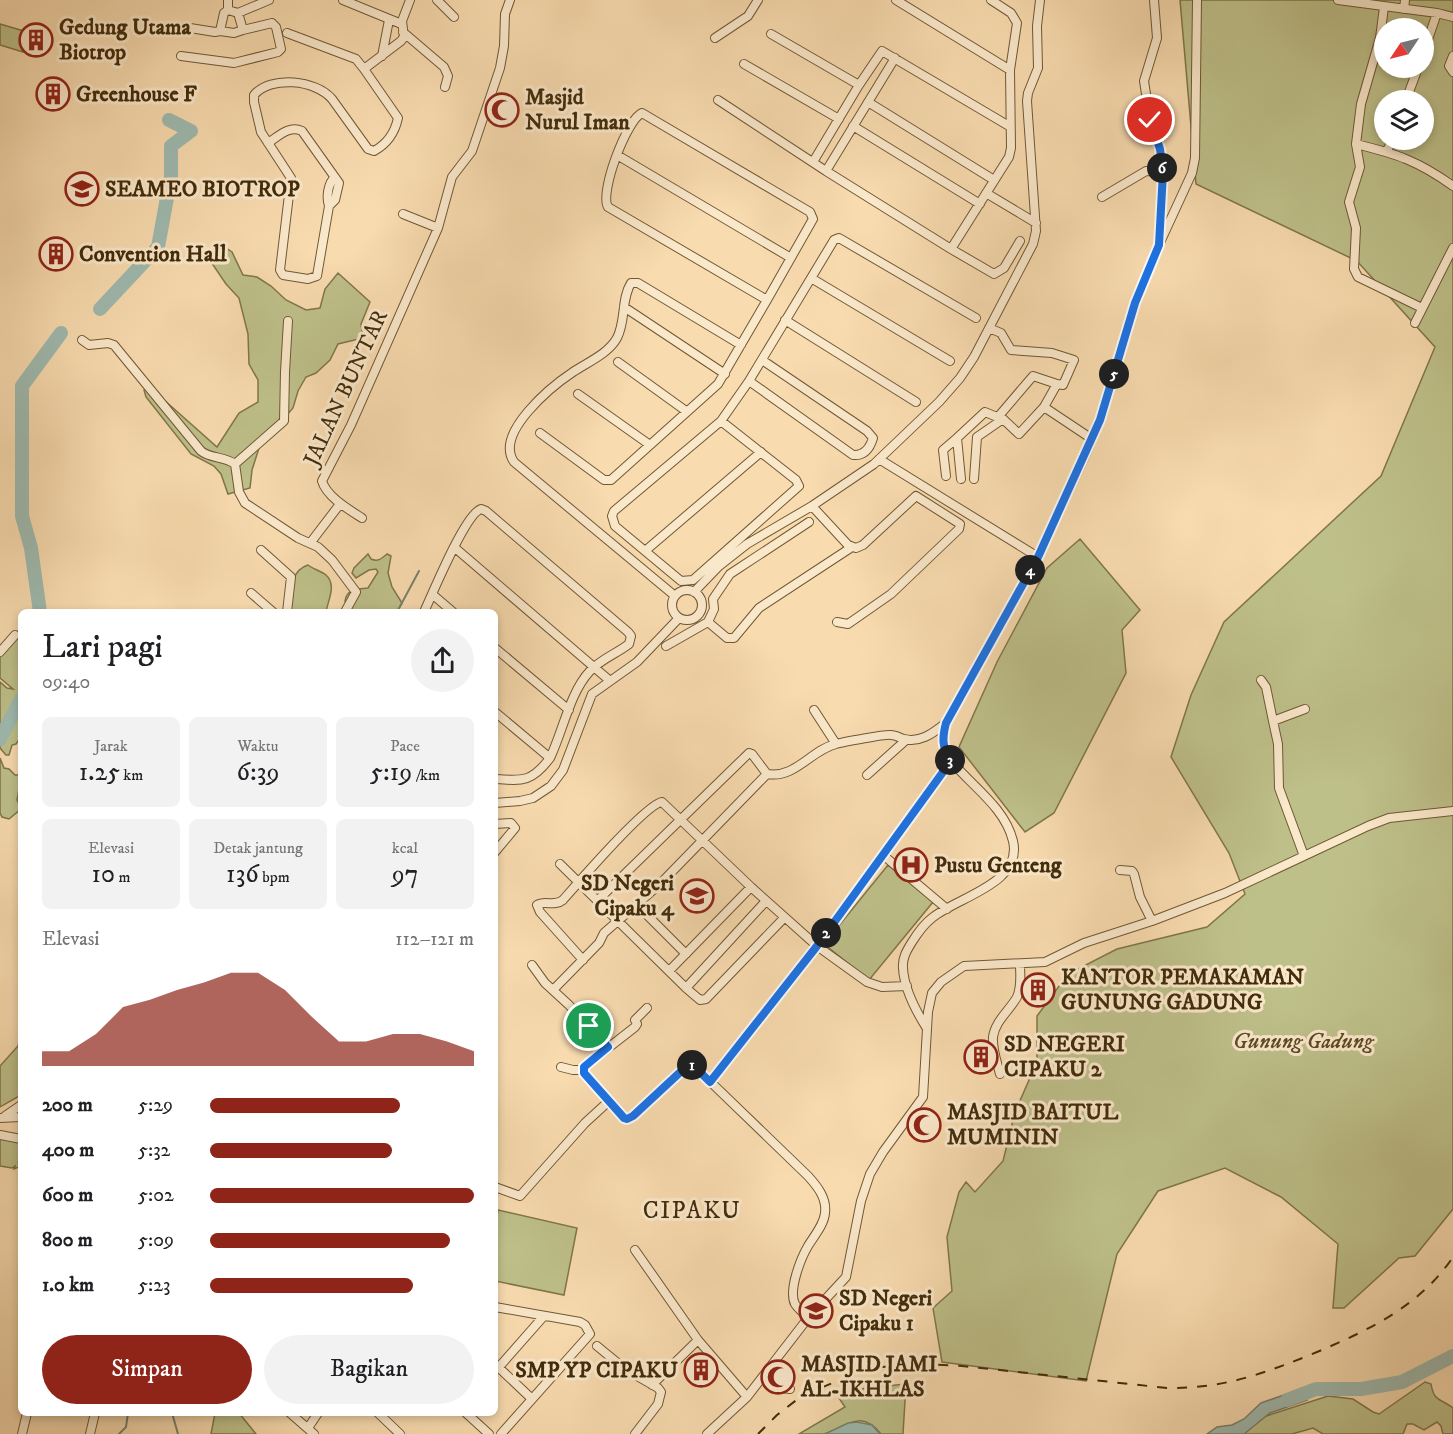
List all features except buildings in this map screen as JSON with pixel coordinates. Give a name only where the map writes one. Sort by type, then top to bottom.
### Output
[{"type":"street","points":[[220,31],[224,13],[228,10],[228,0]]},
{"type":"street","points":[[228,10],[238,13],[270,0]]},
{"type":"street","points":[[343,0],[389,20],[399,23],[402,21]]},
{"type":"street","points":[[364,69],[398,45],[404,37],[402,21],[410,0]]},
{"type":"street","points":[[437,0],[454,17]]},
{"type":"street","name":"JALAN BUNTAR","points":[[340,504],[322,481],[351,425],[438,228],[452,177],[472,151],[500,68],[504,46],[505,14],[510,0]]},
{"type":"street","points":[[715,38],[748,16],[758,0]]},
{"type":"street","points":[[896,0],[1011,70]]},
{"type":"street","points":[[912,9],[917,0]]},
{"type":"street","points":[[951,249],[1010,152],[1011,70],[1016,19],[991,0]]},
{"type":"street","points":[[694,592],[719,566],[740,549],[812,506],[879,459],[955,384],[974,357],[1033,243],[1036,223],[1027,101],[1038,68],[1037,26],[1040,0]]},
{"type":"street","points":[[1154,0],[1157,38],[1144,81],[1150,120],[1160,149],[1163,172],[1159,245]]},
{"type":"street","points":[[926,1027],[919,1016],[902,967],[905,954],[933,917],[991,885],[1002,876],[1011,860],[1014,848],[1009,830],[999,814],[982,792],[951,761],[943,747],[942,739],[946,723],[1038,557],[1092,439],[1135,303],[1192,173],[1197,0]]},
{"type":"street","points":[[1338,0],[1453,17]]},
{"type":"street","points":[[1404,9],[1405,0]]},
{"type":"street","points":[[1384,7],[1380,38],[1360,104],[1356,144],[1360,167],[1349,205],[1356,228],[1356,274],[1422,308]]},
{"type":"street","points":[[238,13],[243,30]]},
{"type":"street","points":[[1434,22],[1437,13]]},
{"type":"street","points":[[382,56],[389,20]]},
{"type":"street","points":[[181,56],[234,63],[269,56],[281,49],[276,27],[272,23],[234,33],[190,28]]},
{"type":"street","points":[[403,32],[444,67],[448,76],[445,87]]},
{"type":"street","points":[[268,143],[293,128],[302,131],[335,177],[331,182],[327,198],[329,206],[317,276],[308,279],[283,275],[280,270],[291,178],[268,143],[261,132],[254,95],[260,89],[291,81],[328,95],[368,149],[375,151],[388,141],[398,118],[356,59],[287,33]]},
{"type":"street","points":[[771,34],[859,85]]},
{"type":"street","points":[[813,162],[880,52],[884,51],[1009,126]]},
{"type":"street","points":[[1453,56],[1449,66],[1453,72]]},
{"type":"street","points":[[826,171],[895,58]]},
{"type":"street","points":[[744,64],[839,119]]},
{"type":"street","points":[[718,100],[826,171],[994,274],[1004,268],[1020,241]]},
{"type":"street","points":[[868,102],[994,180]]},
{"type":"street","points":[[540,433],[608,481],[686,411],[709,394],[725,374],[741,345],[768,300],[792,258],[813,219],[810,212],[642,113],[634,120],[617,154],[605,199],[608,207],[768,300]]},
{"type":"street","points":[[853,126],[980,204]]},
{"type":"street","points":[[1356,144],[1415,161],[1453,186]]},
{"type":"street","points":[[617,154],[792,258]]},
{"type":"street","points":[[1102,197],[1146,171],[1163,172]]},
{"type":"street","points":[[986,193],[1036,223]]},
{"type":"street","points":[[403,214],[438,228]]},
{"type":"street","points":[[721,421],[796,480],[797,489],[693,580],[681,581],[615,526],[612,516],[614,511],[721,421],[749,381],[834,240],[839,238],[976,318]]},
{"type":"street","points":[[1415,323],[1453,248]]},
{"type":"street","points":[[811,278],[950,361]]},
{"type":"street","points":[[675,596],[514,462],[509,452],[512,436],[517,425],[542,396],[605,351],[617,338],[629,286],[634,282],[741,345]]},
{"type":"street","points":[[624,307],[725,374]]},
{"type":"street","points":[[785,320],[916,402]]},
{"type":"street","points":[[235,464],[284,421],[288,321]]},
{"type":"street","points":[[974,480],[977,437],[1001,418],[1033,375],[1063,385],[1074,360],[1052,353],[1011,350],[1001,333],[989,327]]},
{"type":"street","points":[[82,340],[89,345],[108,343],[114,345],[201,451],[206,455],[227,459],[235,464],[239,492],[245,503],[298,538],[311,542],[327,555],[356,590],[347,609]]},
{"type":"street","points":[[762,360],[867,431],[873,438],[864,453]]},
{"type":"street","points":[[618,362],[686,411]]},
{"type":"street","points":[[749,381],[853,455],[864,453],[879,459],[1038,557]]},
{"type":"street","points":[[946,476],[943,450],[985,412],[1001,418],[1019,434],[1044,407],[1057,384]]},
{"type":"street","points":[[578,394],[650,445]]},
{"type":"street","points":[[1044,407],[1092,439]]},
{"type":"street","points":[[957,438],[962,479]]},
{"type":"street","points":[[871,444],[879,459]]},
{"type":"street","points":[[645,552],[761,452]]},
{"type":"street","points":[[708,622],[727,638],[734,638],[759,608],[852,547],[863,545],[916,496],[960,524],[959,529],[891,594],[848,624],[837,622]]},
{"type":"street","points":[[311,542],[340,504],[362,518]]},
{"type":"street","points":[[812,506],[852,547]]},
{"type":"street","points":[[425,609],[454,547],[473,513],[481,509],[631,636],[629,644],[593,668],[583,680],[560,737],[543,768],[528,779],[519,781],[498,779]]},
{"type":"street","points":[[666,646],[708,622],[714,609],[713,599],[730,574],[809,522]]},
{"type":"street","points":[[454,547],[609,680]]},
{"type":"street","points":[[261,550],[291,577],[287,609]]},
{"type":"street","points":[[684,591],[694,592],[700,599],[700,613],[693,619],[680,618],[672,608],[675,596],[684,591]]},
{"type":"street","points":[[251,593],[270,609]]},
{"type":"street","points":[[432,594],[450,609]]},
{"type":"street","points":[[498,802],[532,798],[551,786],[563,770],[592,694],[637,662],[680,618]]},
{"type":"street","points":[[0,652],[15,635]]},
{"type":"street","points":[[498,651],[569,710]]},
{"type":"street","points":[[1261,680],[1266,687],[1278,744],[1279,788],[1304,856]]},
{"type":"street","points":[[1274,721],[1305,709]]},
{"type":"street","points":[[814,710],[836,744]]},
{"type":"street","points":[[498,715],[550,758]]},
{"type":"street","points":[[598,900],[748,753],[752,754],[766,774],[777,776],[836,744],[890,734],[906,740],[924,738],[946,723]]},
{"type":"street","points":[[867,775],[906,740]]},
{"type":"street","points":[[710,1082],[817,946],[951,761]]},
{"type":"street","points":[[553,990],[599,943],[604,933],[637,905],[766,774]]},
{"type":"street","points":[[583,960],[537,907],[541,903],[561,902],[642,814],[657,802],[665,803],[751,887],[817,946],[874,986],[908,986]]},
{"type":"street","points":[[707,1434],[747,1397],[808,1317],[846,1276],[861,1201],[870,1174],[923,1097],[926,1027],[932,993],[950,974],[973,964],[1046,962],[1084,943],[1152,921],[1225,893],[1389,818],[1453,811]]},
{"type":"street","points":[[498,824],[511,823],[515,828],[498,848]]},
{"type":"street","points":[[883,855],[947,909]]},
{"type":"street","points":[[560,864],[700,1000],[706,999],[784,918]]},
{"type":"street","points":[[1120,870],[1134,874],[1140,897],[1152,921]]},
{"type":"street","points":[[669,971],[751,887]]},
{"type":"street","points":[[686,988],[766,901]]},
{"type":"street","points":[[637,905],[686,954]]},
{"type":"street","points":[[1000,1074],[993,1047],[993,1034],[1017,996],[1021,982],[1020,964]]},
{"type":"street","points":[[532,965],[544,983],[608,1047]]},
{"type":"street","points":[[583,1070],[634,1027],[637,1024],[635,1020],[647,1008]]},
{"type":"street","points":[[583,1070],[624,1118],[630,1118],[689,1064],[693,1065],[808,1176],[820,1192],[825,1212],[795,1278],[795,1305],[808,1317]]},
{"type":"street","points":[[561,1067],[583,1070]]},
{"type":"street","points":[[498,1188],[520,1196],[585,1123],[609,1101]]},
{"type":"street","points":[[2,1117],[18,1107]]},
{"type":"street","points":[[2,1117],[18,1117]]},
{"type":"street","points":[[0,1135],[18,1138]]},
{"type":"street","points":[[635,1250],[698,1340],[747,1397]]},
{"type":"street","points":[[498,1307],[543,1317],[580,1322],[585,1325],[590,1334],[501,1434]]},
{"type":"street","points":[[498,1365],[543,1317]]},
{"type":"street","points":[[652,1386],[698,1340]]},
{"type":"street","points":[[597,1346],[625,1369],[661,1392],[660,1401],[635,1434]]},
{"type":"street","points":[[498,1367],[532,1400]]},
{"type":"street","points":[[764,1376],[776,1387],[790,1389]]},
{"type":"street","points":[[22,1434],[26,1416]]},
{"type":"street","points":[[90,1434],[94,1416]]},
{"type":"street","points":[[294,1416],[311,1431],[317,1416]]},
{"type":"street","points":[[381,1416],[400,1434]]},
{"type":"street","points":[[469,1416],[489,1434]]},
{"type":"green space","name":"Gunung Gadung","points":[[1180,0],[1453,0],[1453,1209],[1415,1256],[1399,1258],[1344,1308],[1333,1308],[1338,1244],[1281,1197],[1225,1168],[1158,1191],[1117,1254],[1086,1381],[942,1362],[933,1308],[952,1291],[947,1237],[959,1192],[966,1182],[975,1192],[1003,1161],[1015,1112],[1037,1062],[1037,1016],[1068,974],[1117,949],[1207,927],[1245,894],[1229,853],[1171,757],[1191,695],[1224,622],[1381,476],[1435,347],[1357,261],[1196,184]]},
{"type":"green space","points":[[0,24],[27,32],[29,35],[23,52],[0,45]]},
{"type":"green space","points":[[217,242],[232,252],[243,275],[257,277],[286,300],[306,310],[320,308],[325,289],[338,273],[370,302],[361,324],[363,338],[338,344],[330,360],[316,373],[306,377],[298,391],[293,408],[259,448],[252,470],[250,488],[228,494],[221,474],[214,466],[191,454],[146,397],[144,390],[148,387],[154,391],[217,447],[239,413],[258,402],[258,380],[249,364],[248,334],[239,298],[209,259]]},
{"type":"green space","points":[[1080,539],[1140,610],[1122,630],[1126,673],[1054,813],[1025,832],[959,747],[997,662],[1047,568]]},
{"type":"green space","points":[[368,554],[371,559],[376,560],[387,554],[391,556],[388,573],[392,587],[402,603],[399,609],[349,608],[345,601],[348,594],[357,589],[368,588],[378,572],[376,569],[369,570],[356,578],[352,573]]},
{"type":"green space","points":[[308,565],[329,579],[331,593],[327,609],[287,609],[294,578],[302,568]]},
{"type":"green space","points":[[16,636],[18,638],[18,741],[12,745],[9,755],[6,755],[0,748],[0,682],[7,688],[13,689],[0,678],[0,654]]},
{"type":"green space","points":[[0,758],[4,768],[18,775],[18,812],[9,819],[2,817],[0,813]]},
{"type":"green space","points":[[888,865],[933,902],[869,980],[824,944]]},
{"type":"green space","points":[[18,1046],[18,1097],[0,1107],[0,1066]]},
{"type":"green space","points":[[0,1133],[18,1136],[18,1167],[14,1169],[15,1166],[12,1168],[0,1166]]},
{"type":"green space","points":[[498,1210],[577,1228],[564,1295],[498,1282]]},
{"type":"green space","points":[[1425,1382],[1431,1384],[1438,1399],[1453,1408],[1453,1434],[1443,1434],[1437,1422],[1424,1430],[1413,1424],[1407,1424],[1403,1434],[1323,1434],[1313,1428],[1292,1434],[1242,1434],[1263,1417],[1328,1396],[1353,1399],[1379,1414]]},
{"type":"green space","points":[[906,1384],[903,1434],[881,1434],[874,1426],[860,1421],[824,1434],[799,1434],[845,1407],[839,1398],[865,1388]]},
{"type":"green space","points":[[214,1416],[241,1416],[256,1434],[211,1434]]},
{"type":"water","points":[[1301,1389],[1307,1400],[1270,1413],[1244,1434],[1207,1434],[1217,1427],[1232,1425],[1244,1419],[1261,1403]]},
{"type":"water","points":[[848,1423],[872,1425],[880,1434],[825,1434]]},
{"type":"waterway","points":[[100,309],[158,247],[171,176],[171,146],[191,131],[169,120]]},
{"type":"waterway","points":[[40,609],[31,548],[22,516],[22,386],[61,333]]},
{"type":"waterway","points":[[399,609],[419,571]]},
{"type":"waterway","points":[[0,739],[18,705]]},
{"type":"waterway","points":[[1287,1400],[1316,1389],[1361,1389],[1402,1382],[1453,1356]]},
{"type":"waterway","points":[[119,1434],[126,1427],[128,1416]]},
{"type":"waterway","points":[[173,1416],[178,1434]]},
{"type":"railway","points":[[758,1434],[777,1415],[803,1395],[850,1376],[882,1367],[922,1364],[962,1366],[1167,1388],[1226,1383],[1280,1367],[1356,1335],[1409,1303],[1440,1274],[1453,1257]]},
{"type":"place","name":"Gedung Utama Biotrop","points":[[36,40]]},
{"type":"place","name":"Greenhouse F","points":[[53,94]]},
{"type":"place","name":"Masjid Nurul Iman","points":[[502,110]]},
{"type":"place","name":"SEAMEO BIOTROP","points":[[82,189]]},
{"type":"place","name":"Convention Hall","points":[[56,254]]},
{"type":"place","name":"Pustu Genteng","points":[[911,865]]},
{"type":"place","name":"SD Negeri Cipaku 4","points":[[697,896]]},
{"type":"place","name":"KANTOR PEMAKAMAN GUNUNG GADUNG","points":[[1038,990]]},
{"type":"place","name":"SD NEGERI CIPAKU 2","points":[[981,1057]]},
{"type":"place","name":"MASJID BAITUL MUMININ","points":[[924,1125]]},
{"type":"place","name":"SD Negeri Cipaku 1","points":[[816,1311]]},
{"type":"place","name":"SMP YP CIPAKU","points":[[701,1370]]},
{"type":"place","name":"MASJID JAMI AL-IKHLAS","points":[[778,1377]]},
{"type":"district","name":"CIPAKU","points":[[692,1211]]},
{"type":"route","points":[[589,1026],[608,1047],[584,1067],[584,1073],[624,1118],[633,1116],[689,1064],[693,1065],[710,1082],[817,946],[951,761],[943,747],[942,739],[946,723],[996,629],[1038,557],[1084,458],[1100,420],[1135,303],[1159,245],[1163,172],[1160,149],[1150,120]]}]
